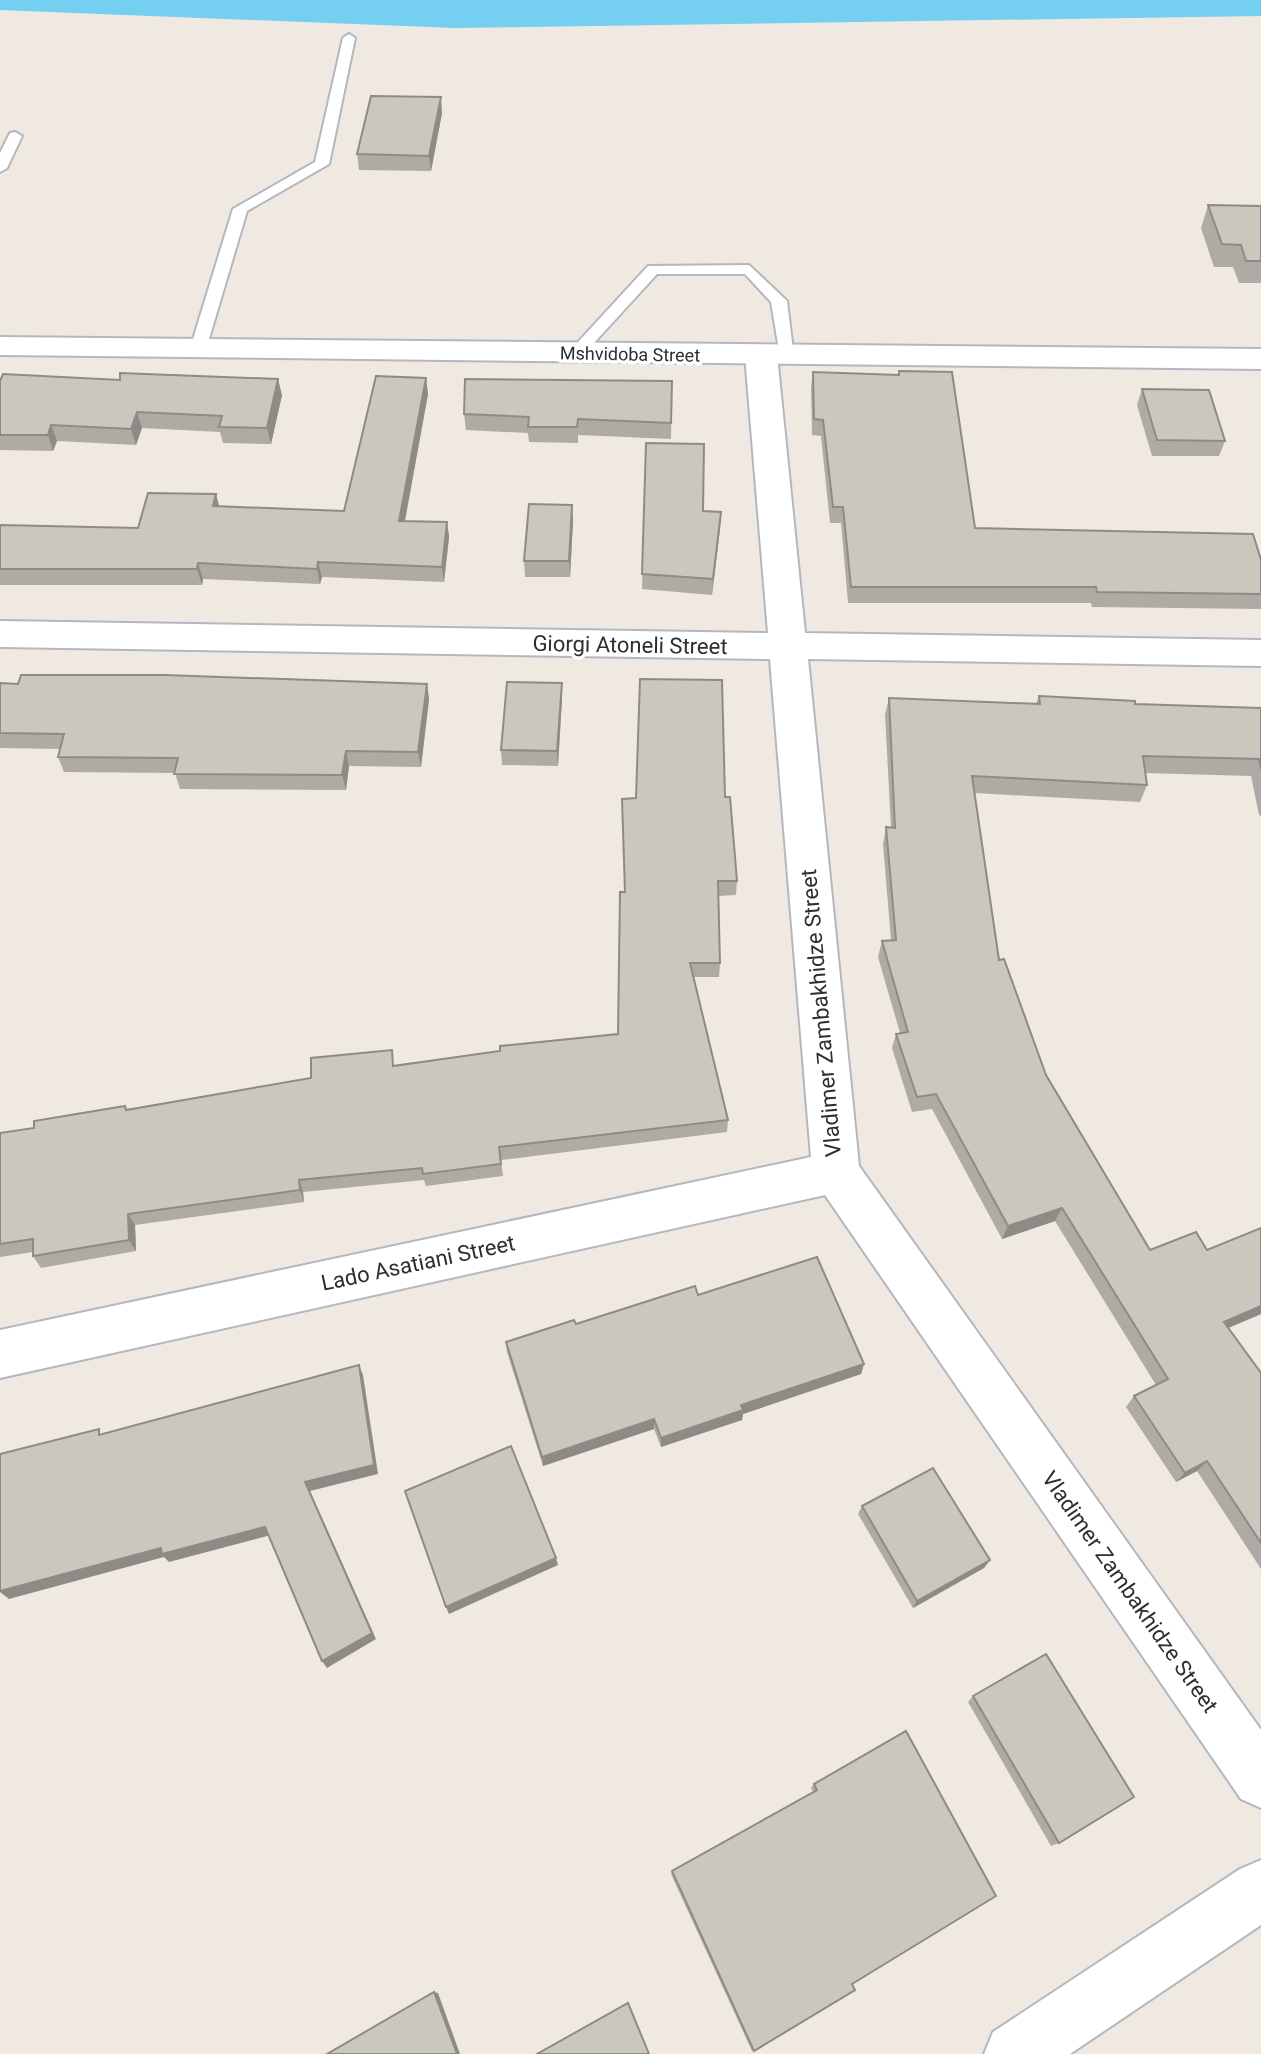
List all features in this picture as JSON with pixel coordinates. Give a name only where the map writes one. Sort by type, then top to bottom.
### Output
[{"type":"street","name":"Mshvidoba Street","points":[[0,346],[1261,359]]},
{"type":"street","name":"Vladimer Zambakhidze Street","points":[[774,356],[786,648],[836,1172],[1261,1779]]},
{"type":"street","name":"Giorgi Atoneli Street","points":[[0,634],[1261,653]]},
{"type":"street","name":"Lado Asatiani Street","points":[[0,1354],[836,1172]]},
{"type":"street","points":[[1015,2054],[1261,1890]]},
{"type":"lane","points":[[198,349],[240,209],[322,164],[349,38]]},
{"type":"lane","points":[[0,168],[15,136]]},
{"type":"lane","points":[[576,353],[653,269],[717,269],[749,270],[779,301],[774,356]]},
{"type":"water","points":[[0,0],[1261,0],[1261,16],[455,28],[0,10]]},
{"type":"building","points":[[371,96],[441,97],[429,156],[357,154]]},
{"type":"building","points":[[1208,205],[1261,206],[1261,261],[1246,261],[1241,245],[1222,244]]},
{"type":"building","points":[[899,371],[952,372],[975,528],[1253,534],[1261,560],[1261,594],[1097,592],[1096,587],[851,587],[843,507],[833,507],[823,420],[814,419],[813,372],[899,375]]},
{"type":"building","points":[[120,373],[278,379],[267,428],[219,427],[222,416],[137,412],[131,429],[51,425],[48,435],[0,435],[0,381],[3,374],[120,380]]},
{"type":"building","points":[[376,376],[426,378],[399,521],[447,522],[442,567],[318,562],[317,569],[198,563],[197,569],[0,569],[0,525],[138,528],[148,493],[216,494],[213,506],[344,511]]},
{"type":"building","points":[[465,379],[672,381],[671,423],[578,419],[577,427],[528,427],[529,417],[464,414]]},
{"type":"building","points":[[1142,389],[1209,390],[1225,441],[1157,440]]},
{"type":"building","points":[[646,443],[704,444],[703,511],[721,512],[713,579],[642,574]]},
{"type":"building","points":[[529,504],[572,505],[569,561],[524,561]]},
{"type":"building","points":[[21,675],[164,675],[427,684],[418,752],[346,751],[342,775],[174,774],[178,758],[58,757],[64,734],[0,733],[0,683],[18,684]]},
{"type":"building","points":[[640,679],[722,680],[725,797],[730,797],[737,881],[718,881],[720,963],[690,963],[728,1120],[499,1147],[501,1164],[423,1174],[422,1168],[299,1180],[300,1190],[128,1214],[129,1240],[33,1256],[33,1239],[0,1244],[0,1133],[34,1128],[34,1121],[125,1106],[126,1110],[311,1078],[311,1058],[392,1050],[393,1066],[500,1051],[500,1046],[618,1034],[620,892],[625,892],[622,799],[636,798]]},
{"type":"building","points":[[507,682],[562,683],[557,751],[501,750]]},
{"type":"building","points":[[1039,696],[1135,701],[1135,704],[1261,708],[1261,769],[1259,759],[1143,756],[1147,785],[972,776],[999,960],[1004,959],[1046,1075],[1150,1250],[1196,1232],[1207,1250],[1261,1228],[1261,1306],[1224,1322],[1261,1373],[1261,1543],[1207,1461],[1185,1473],[1134,1396],[1168,1379],[1062,1208],[1008,1226],[936,1094],[917,1097],[896,1034],[908,1032],[882,941],[896,940],[886,827],[895,828],[889,698],[1040,704]]},
{"type":"building","points":[[817,1257],[864,1364],[741,1405],[743,1410],[661,1438],[654,1419],[542,1457],[506,1342],[574,1320],[576,1324],[695,1286],[698,1295]]},
{"type":"building","points":[[359,1365],[374,1465],[305,1482],[372,1633],[322,1661],[265,1527],[162,1554],[161,1548],[0,1591],[0,1454],[99,1429],[99,1435]]},
{"type":"building","points":[[511,1446],[556,1558],[446,1607],[405,1491]]},
{"type":"building","points":[[933,1468],[990,1560],[917,1601],[862,1506]]},
{"type":"building","points":[[1046,1654],[1134,1797],[1059,1843],[973,1696]]},
{"type":"building","points":[[906,1731],[996,1896],[852,1984],[855,1990],[754,2051],[672,1871],[817,1790],[814,1784]]},
{"type":"building","points":[[434,1992],[457,2054],[327,2054]]},
{"type":"building","points":[[628,2003],[649,2054],[537,2054]]}]
